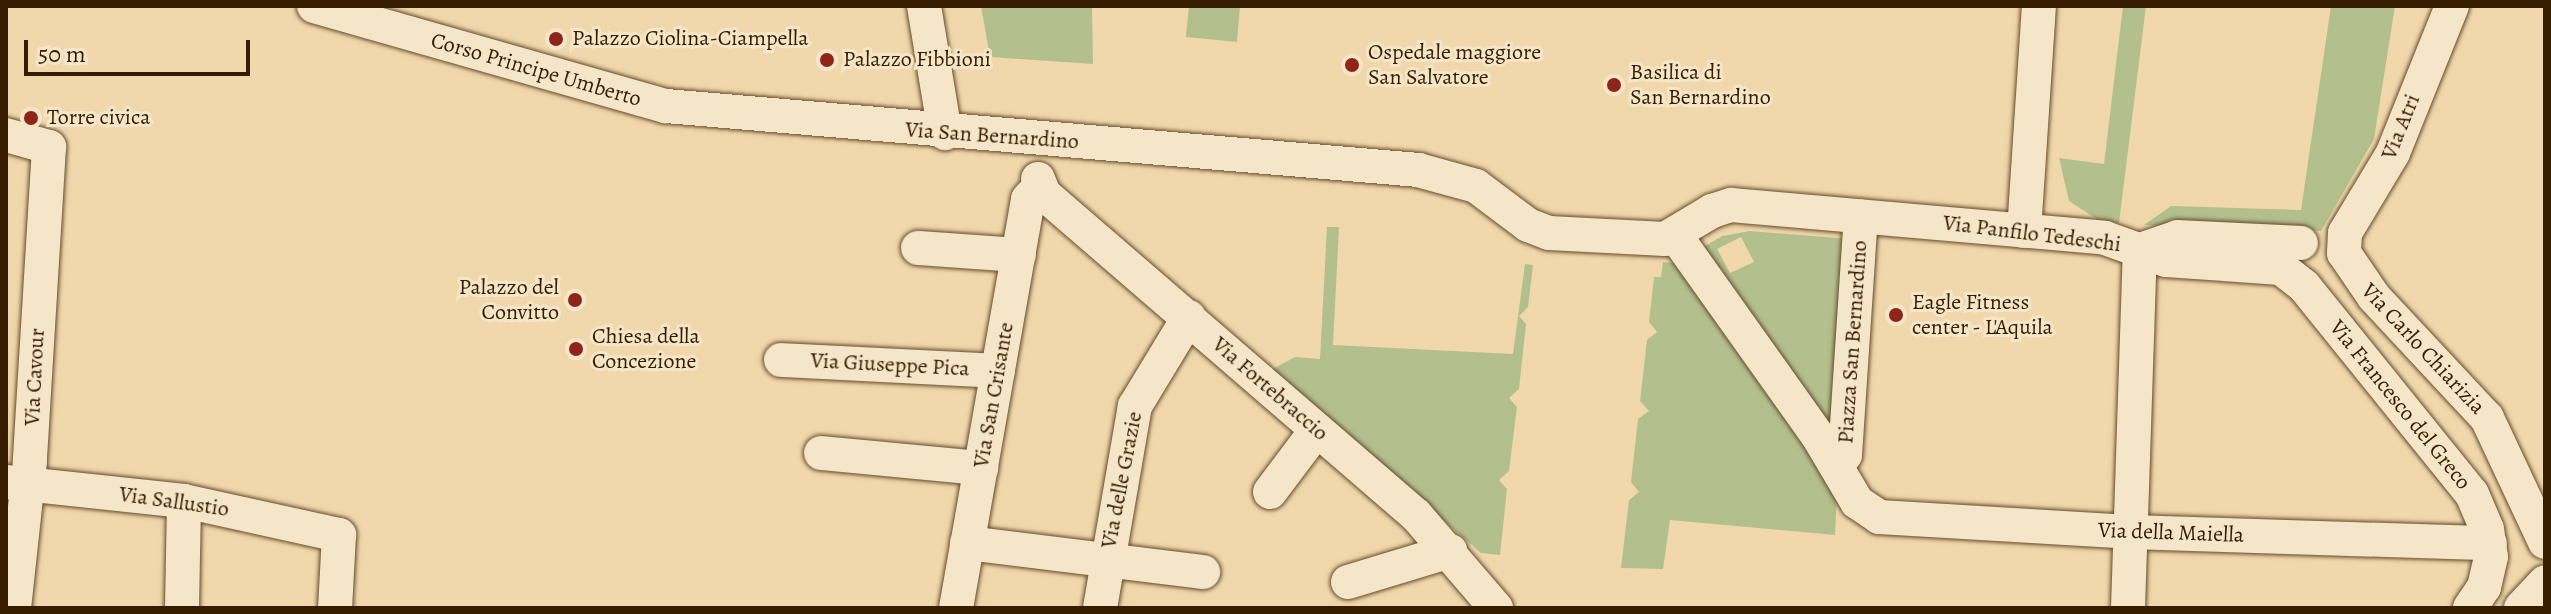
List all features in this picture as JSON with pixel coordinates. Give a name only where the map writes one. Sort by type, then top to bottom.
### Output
[{"type":"street","name":"Corso Principe Umberto","points":[[314,6],[366,13],[640,100],[711,111]]},
{"type":"street","points":[[924,6],[945,133]]},
{"type":"street","points":[[2024,231],[2039,6]]},
{"type":"street","name":"Via Atri","points":[[2321,243],[2349,224],[2393,153],[2452,6]]},
{"type":"street","name":"Via San Bernardino","points":[[711,111],[945,133],[1039,164],[1273,157]]},
{"type":"street","name":"Via Cavour","points":[[6,135],[48,145],[17,483],[14,608]]},
{"type":"street","name":"Piazza San Bernardino","points":[[1273,157],[1395,167],[1476,186],[1543,232],[1650,241],[1675,235],[1726,206],[1861,217],[1845,455],[1836,466]]},
{"type":"street","name":"Via San Crisante","points":[[956,608],[1028,199],[1039,164]]},
{"type":"street","name":"Via Fortebraccio","points":[[1039,164],[1189,317],[1450,551],[1496,608]]},
{"type":"street","name":"Via Panfilo Tedeschi","points":[[1861,217],[2111,239],[2166,260],[2273,267],[2294,276]]},
{"type":"street","name":"Piazza San Bernardino","points":[[1675,235],[1836,466],[1857,502]]},
{"type":"street","points":[[2128,608],[2140,250],[2178,237],[2321,243]]},
{"type":"street","name":"Via Carlo Chiarizia","points":[[2321,243],[2354,273],[2487,418],[2545,542]]},
{"type":"street","points":[[918,248],[1019,255]]},
{"type":"street","name":"Via Francesco del Greco","points":[[2294,276],[2461,477],[2482,513],[2490,543]]},
{"type":"street","name":"Via delle Grazie","points":[[1100,608],[1135,406],[1189,317]]},
{"type":"street","name":"Via Giuseppe Pica","points":[[781,360],[998,371]]},
{"type":"street","points":[[1270,492],[1316,431]]},
{"type":"street","points":[[821,453],[981,468]]},
{"type":"street","name":"Via Sallustio","points":[[17,483],[184,501],[339,535],[335,608]]},
{"type":"street","points":[[175,602],[184,501]]},
{"type":"street","name":"Via della Maiella","points":[[1857,502],[1888,518],[2130,532],[2490,543]]},
{"type":"street","points":[[967,543],[1203,572]]},
{"type":"street","points":[[2470,608],[2489,571],[2490,543]]},
{"type":"street","points":[[1348,582],[1450,551]]},
{"type":"street","points":[[2521,608],[2545,582]]},
{"type":"green space","points":[[981,6],[1092,6],[1093,64],[990,57]]},
{"type":"green space","points":[[1189,6],[1240,6],[1237,42],[1186,37]]},
{"type":"green space","points":[[2123,6],[2146,6],[2119,223],[2098,220],[2069,201],[2059,158],[2104,164]]},
{"type":"green space","points":[[2331,6],[2395,6],[2374,139],[2321,231],[2144,225],[2171,206],[2301,210]]},
{"type":"green space","points":[[1327,227],[1339,227],[1333,345],[1513,354],[1525,264],[1533,265],[1528,307],[1519,316],[1526,324],[1519,389],[1509,398],[1517,407],[1509,471],[1499,480],[1507,489],[1500,555],[1481,553],[1271,370],[1295,357],[1320,359]]},
{"type":"green space","points":[[1750,231],[1850,239],[1836,451],[1697,251],[1722,236]],"holes":[[[1741,237],[1754,262],[1730,273],[1717,249]]]},
{"type":"green space","points":[[1663,262],[1688,264],[1837,491],[1835,535],[1670,520],[1663,569],[1621,568],[1629,500],[1639,492],[1631,482],[1638,419],[1649,411],[1640,401],[1647,340],[1657,332],[1649,322],[1654,277],[1661,277]]},
{"type":"place","name":"Palazzo Ciolina-Ciampella","points":[[556,39]]},
{"type":"place","name":"Palazzo Fibbioni","points":[[827,60]]},
{"type":"place","name":"Ospedale maggiore San Salvatore","points":[[1352,65]]},
{"type":"place","name":"Basilica di San Bernardino","points":[[1614,85]]},
{"type":"place","name":"Torre civica","points":[[31,118]]},
{"type":"place","name":"Palazzo del Convitto","points":[[575,300]]},
{"type":"place","name":"Eagle Fitness center - L'Aquila","points":[[1896,315]]},
{"type":"place","name":"Chiesa della Concezione","points":[[576,349]]}]
